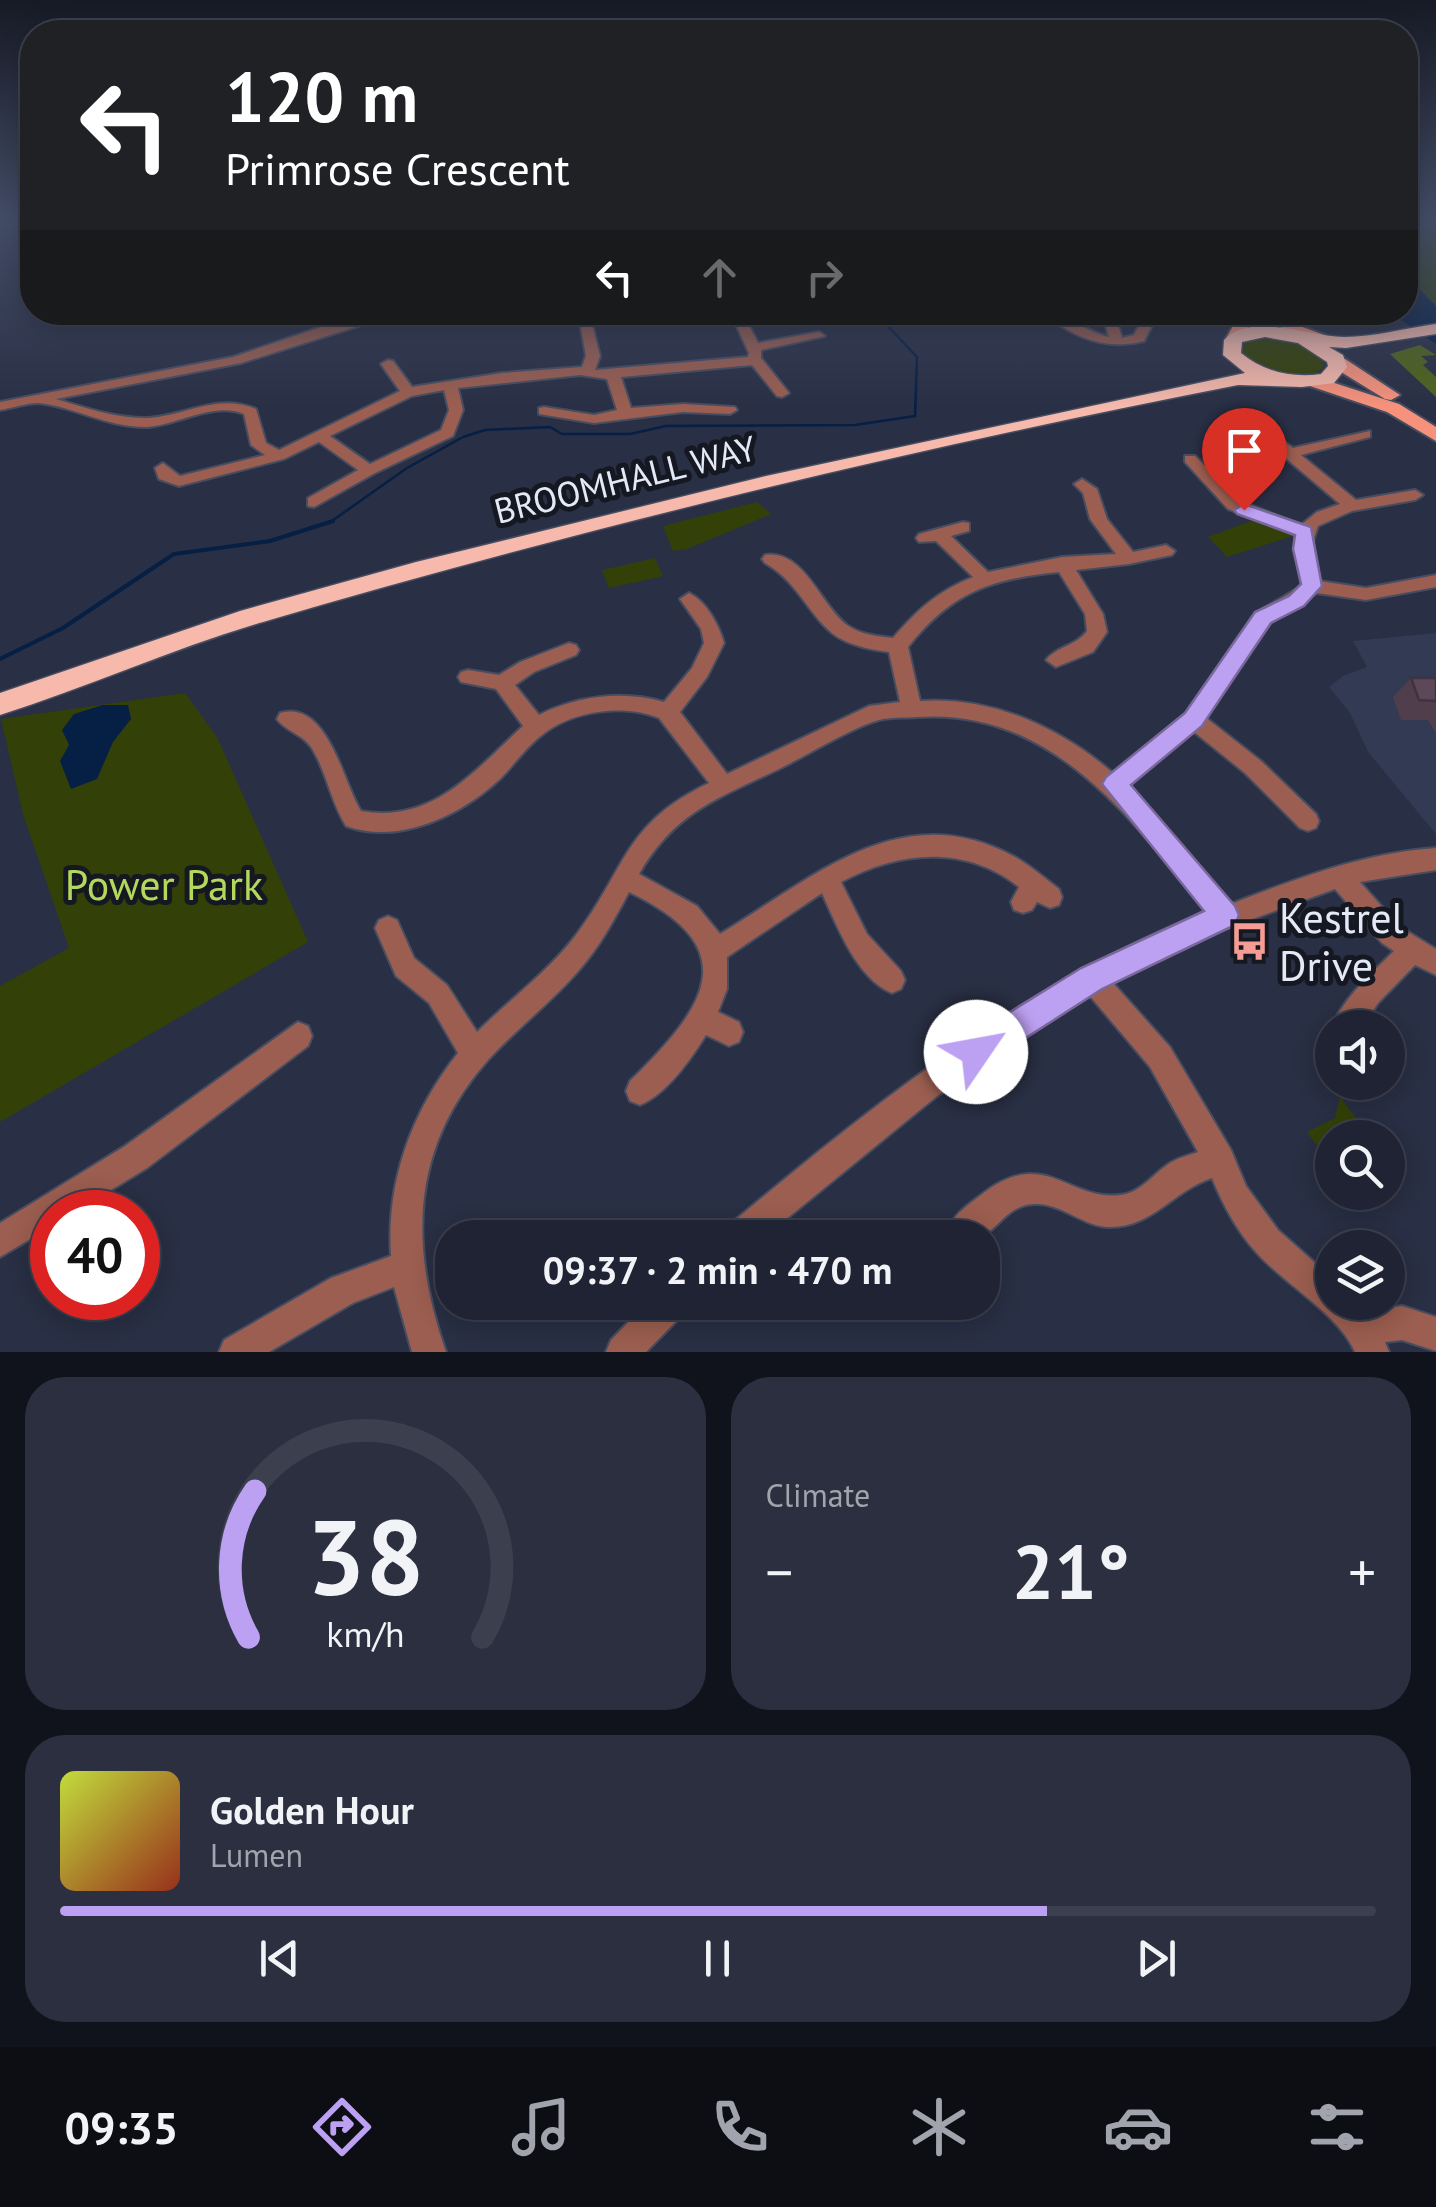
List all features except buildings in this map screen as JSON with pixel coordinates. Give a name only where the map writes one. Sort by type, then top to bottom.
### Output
[{"type":"highway","name":"BROOMHALL WAY","points":[[0,686],[294,590],[506,535],[1206,373],[1253,332],[1284,334]]},
{"type":"highway","points":[[1303,340],[1380,343],[1434,333]]},
{"type":"highway","points":[[1284,334],[1303,340],[1338,361]]},
{"type":"highway","points":[[1232,348],[1258,372],[1316,382],[1334,374],[1338,361],[1380,343]]},
{"type":"highway","name":"BROOMHALL WAY","points":[[0,704],[249,617],[538,537],[1152,396],[1238,379],[1281,378]]},
{"type":"main road","points":[[1232,348],[1244,325]]},
{"type":"main road","points":[[1272,325],[1284,334]]},
{"type":"main road","points":[[1286,325],[1310,336],[1380,343]]},
{"type":"main road","points":[[1368,380],[1363,362],[1380,343]]},
{"type":"main road","points":[[1338,361],[1436,426]]},
{"type":"main road","points":[[1316,382],[1393,408],[1436,435]]},
{"type":"street","points":[[0,406],[236,360],[347,325]]},
{"type":"street","points":[[742,325],[754,354],[782,394]]},
{"type":"street","points":[[1068,325],[1089,339],[1117,341],[1139,338],[1146,325]]},
{"type":"street","points":[[1112,325],[1117,341]]},
{"type":"street","points":[[587,328],[593,356],[587,372]]},
{"type":"street","points":[[163,468],[165,476],[179,481],[279,456],[408,392],[502,377],[613,374],[754,354],[821,336]]},
{"type":"street","points":[[388,364],[408,392]]},
{"type":"street","points":[[613,374],[625,413]]},
{"type":"street","points":[[314,502],[368,470],[448,433],[456,410],[450,385]]},
{"type":"street","points":[[38,398],[142,422],[224,407],[244,408],[251,412],[259,445],[279,456]]},
{"type":"street","points":[[544,411],[605,419],[625,413],[683,408],[730,410]]},
{"type":"street","points":[[1260,430],[1353,506]]},
{"type":"street","points":[[1288,454],[1366,434]]},
{"type":"street","points":[[321,437],[368,470]]},
{"type":"street","points":[[1190,459],[1234,504],[1304,532]]},
{"type":"street","points":[[1093,489],[1092,508],[1128,558]]},
{"type":"street","points":[[1311,586],[1303,549],[1304,532],[1312,522],[1353,506],[1402,500]]},
{"type":"street","points":[[963,527],[932,536],[984,578]]},
{"type":"street","points":[[898,646],[928,609],[984,578],[1166,550]]},
{"type":"street","points":[[782,559],[802,578],[838,628],[850,636],[898,646]]},
{"type":"street","points":[[1062,564],[1097,623],[1097,632],[1070,661]]},
{"type":"street","points":[[1311,586],[1366,594],[1436,582]]},
{"type":"street","points":[[1115,784],[1193,719],[1263,618],[1296,601],[1311,586]]},
{"type":"street","points":[[667,712],[700,672],[714,643],[710,628],[688,599]]},
{"type":"street","points":[[898,646],[911,707]]},
{"type":"street","points":[[502,684],[527,667],[569,650]]},
{"type":"street","points":[[468,677],[502,684],[536,728]]},
{"type":"street","points":[[302,717],[318,735],[338,792],[351,815],[368,823],[409,821],[444,807],[487,777],[536,728],[568,711],[598,704],[632,704],[667,712],[722,784]]},
{"type":"street","points":[[429,1352],[415,1318],[404,1268],[404,1222],[413,1168],[434,1112],[475,1054],[571,961],[603,920],[636,850],[662,819],[722,784],[876,712],[911,707],[978,712],[1048,735],[1115,784],[1225,915]]},
{"type":"street","points":[[1193,719],[1253,767],[1308,821]]},
{"type":"street","points":[[714,950],[735,942],[781,906],[878,850],[918,844],[963,848],[1003,862],[1036,895]]},
{"type":"street","points":[[759,1220],[894,1107],[1092,978],[1225,915],[1339,876],[1412,860],[1436,859]]},
{"type":"street","points":[[1339,876],[1373,919],[1436,964]]},
{"type":"street","points":[[623,878],[676,904],[696,921],[714,950],[717,1025],[640,1091]]},
{"type":"street","points":[[827,878],[858,943],[892,980]]},
{"type":"street","points":[[388,928],[405,967],[438,994],[475,1054]]},
{"type":"street","points":[[1358,1010],[1412,950]]},
{"type":"street","points":[[1092,978],[1160,1057],[1220,1161],[1235,1198],[1267,1241],[1315,1284]]},
{"type":"street","points":[[0,1242],[136,1157],[298,1036]]},
{"type":"street","points":[[975,1220],[1006,1195],[1038,1188],[1107,1212],[1137,1208],[1183,1172],[1220,1161]]},
{"type":"street","points":[[236,1352],[343,1290],[404,1268]]},
{"type":"street","points":[[624,1352],[654,1320]]},
{"type":"street","points":[[1350,1320],[1367,1340],[1402,1323],[1436,1334]]},
{"type":"shaded area","points":[[1418,288],[1436,306],[1436,344],[1408,325],[1418,325]]},
{"type":"shaded area","points":[[1436,633],[1436,834],[1368,752],[1350,713],[1329,687],[1343,676],[1367,667],[1353,641]]},
{"type":"shaded area","points":[[103,705],[128,705],[131,719],[113,742],[97,779],[71,789],[60,761],[69,745],[62,730],[74,714]]},
{"type":"green space","points":[[1418,281],[1436,281],[1436,306],[1418,286]]},
{"type":"green space","points":[[1264,336],[1303,344],[1323,357],[1324,367],[1304,376],[1292,376],[1270,370],[1240,354],[1242,341]]},
{"type":"green space","points":[[1420,345],[1436,355],[1421,356],[1428,362],[1423,365],[1436,377],[1436,397],[1390,354]]},
{"type":"green space","points":[[757,502],[771,514],[687,549],[673,551],[663,526]]},
{"type":"green space","points":[[1256,519],[1293,536],[1227,557],[1208,537]]},
{"type":"green space","points":[[655,558],[663,576],[609,588],[602,570]]},
{"type":"green space","name":"Power Park","points":[[185,693],[218,739],[308,942],[0,1122],[0,986],[69,948],[23,814],[1,719]]},
{"type":"green space","points":[[1342,1100],[1357,1120],[1331,1120]]},
{"type":"waterway","points":[[331,522],[407,468],[463,437],[485,430],[550,427],[562,434],[630,434],[666,426],[855,425],[915,416],[917,357],[887,325]]},
{"type":"waterway","points":[[0,659],[63,628],[174,554],[270,541],[331,522]]},
{"type":"place","name":"Kestrel Drive","points":[[1249,941]]},
{"type":"route","points":[[976,1052],[1092,978],[1225,915],[1115,784],[1193,719],[1263,618],[1296,601],[1311,586],[1303,549],[1304,532],[1244,510]]}]
